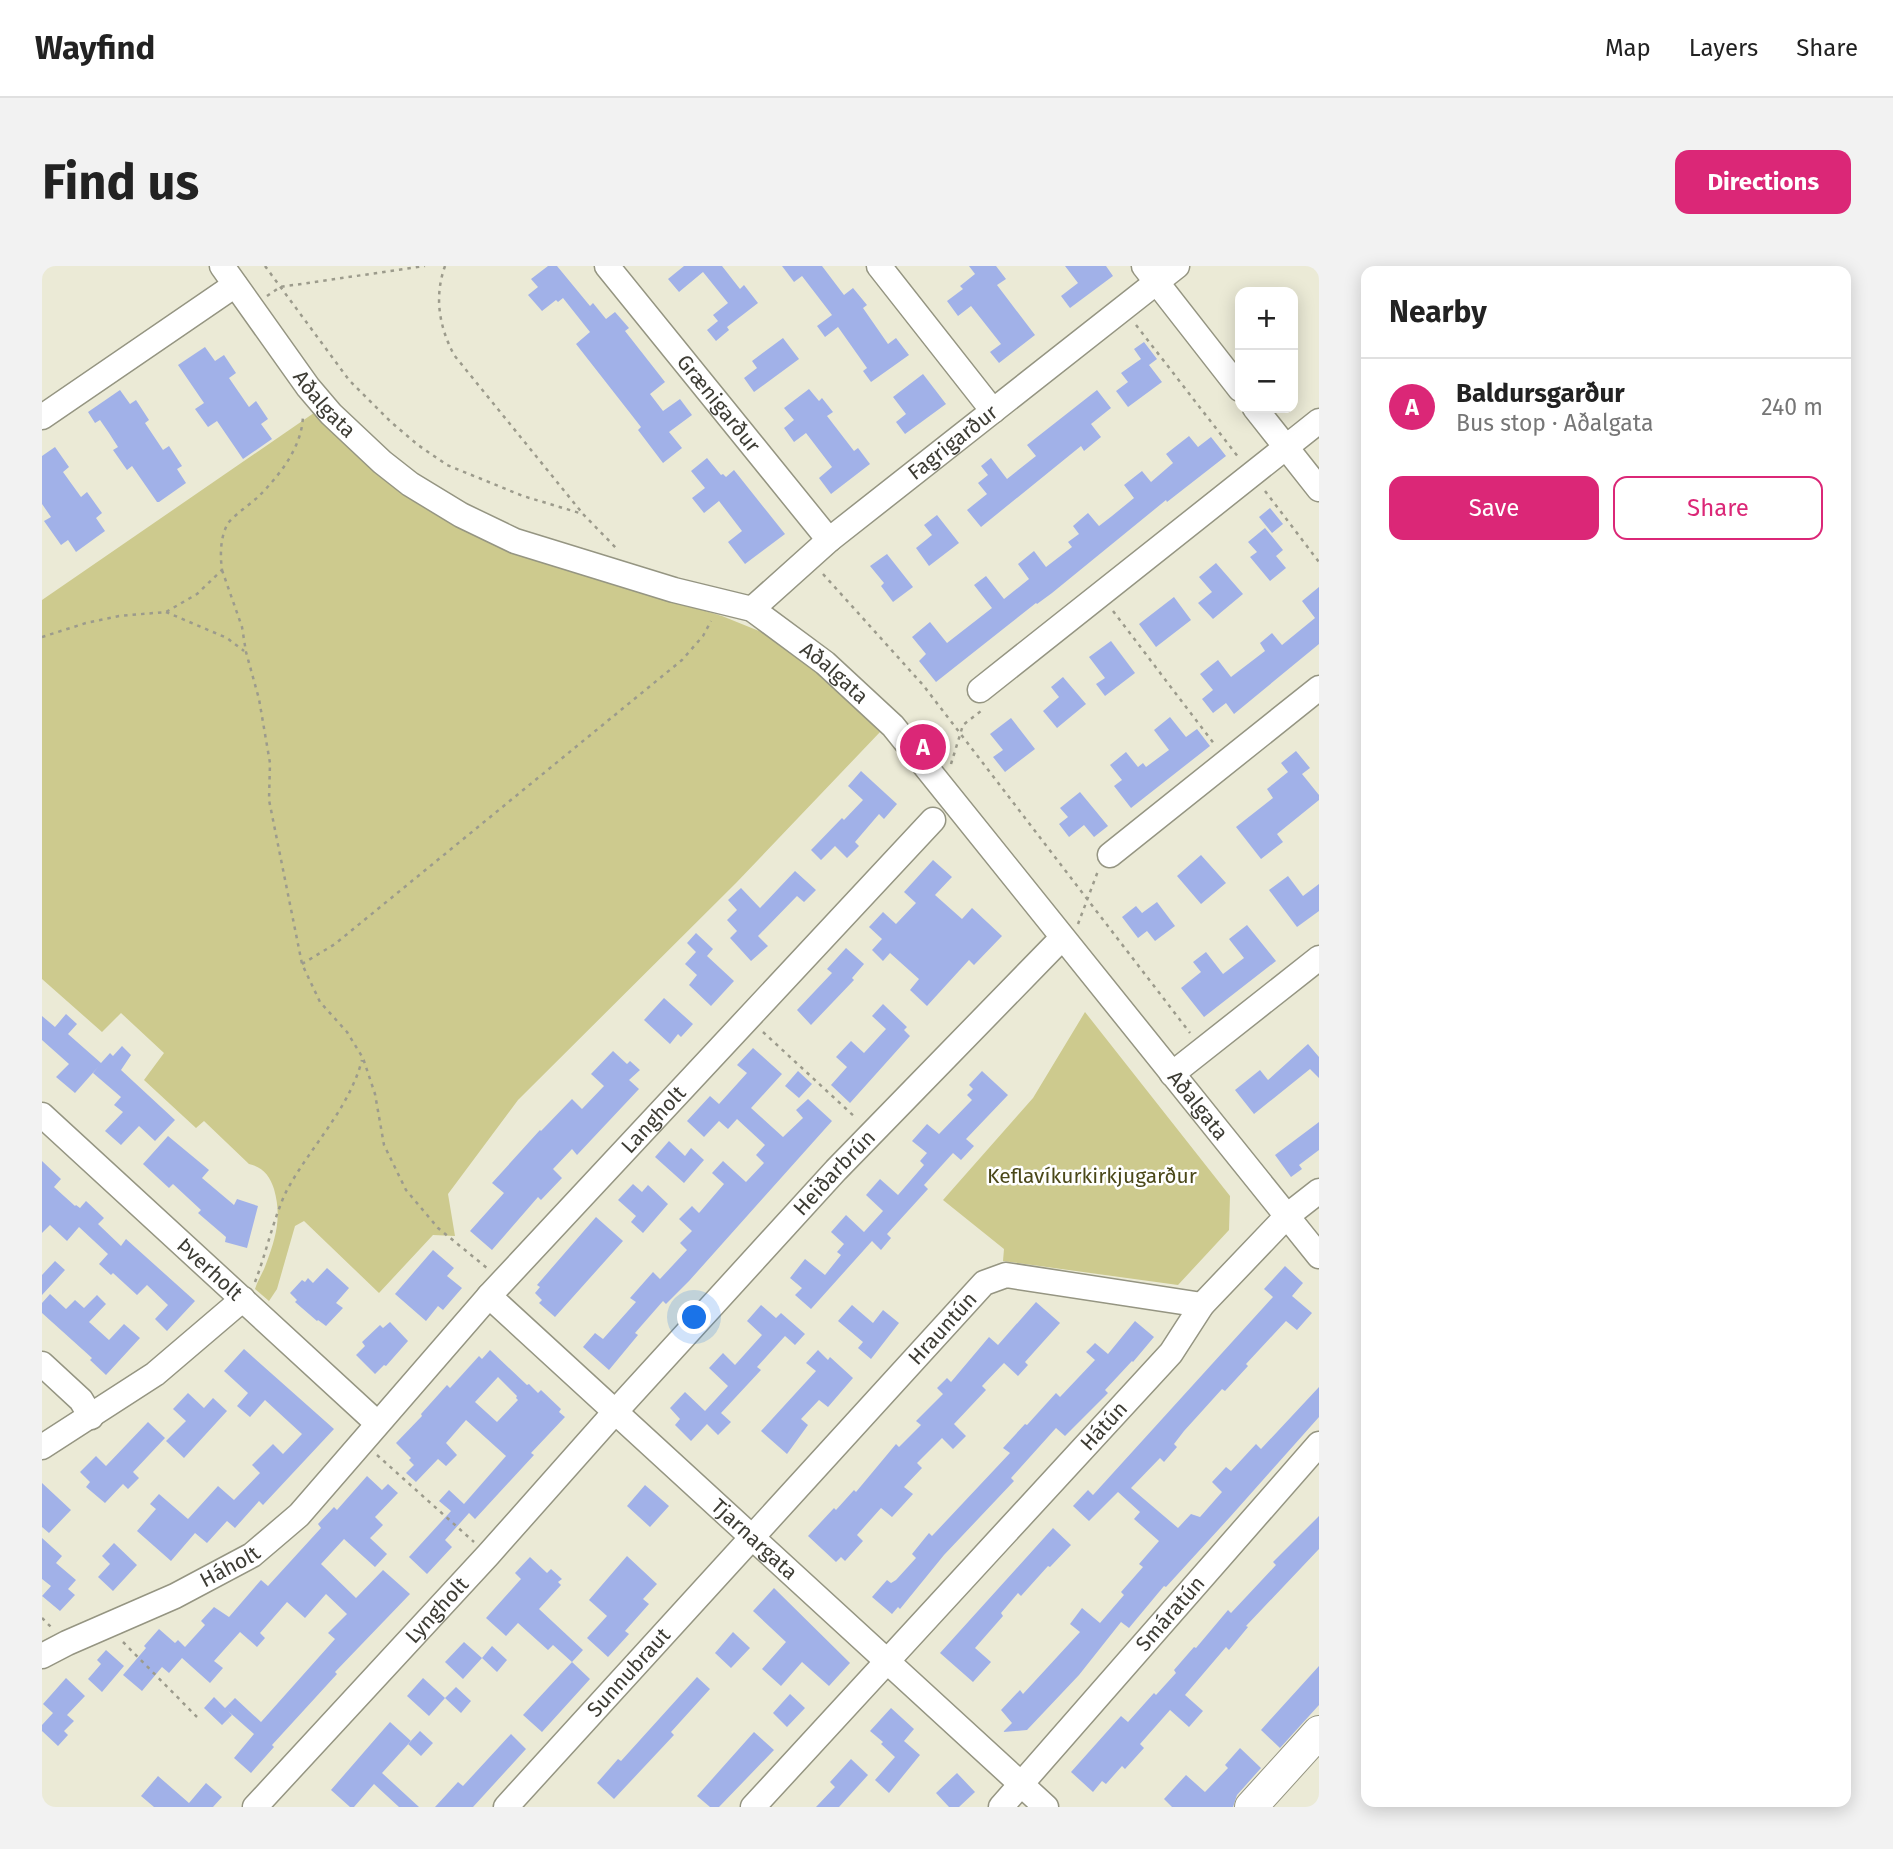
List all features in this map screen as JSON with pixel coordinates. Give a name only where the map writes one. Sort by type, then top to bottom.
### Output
[{"type":"main road","points":[[1251,1807],[1319,1732]]},
{"type":"street","name":"Grænigarður","points":[[607,266],[829,540]]},
{"type":"street","points":[[879,266],[993,411]]},
{"type":"street","name":"Fagrigarður","points":[[752,609],[829,540],[1124,308],[1150,274],[1177,266]]},
{"type":"street","points":[[1150,274],[1235,383]]},
{"type":"street","name":"Aðalgata","points":[[228,275],[308,387],[331,414],[382,462],[435,500],[488,529],[544,551],[721,603],[752,609],[825,663],[893,726],[1061,939],[1319,1256]]},
{"type":"street","points":[[42,416],[228,275]]},
{"type":"street","points":[[1259,413],[1319,489]]},
{"type":"street","points":[[980,690],[1319,421]]},
{"type":"street","points":[[1110,855],[1319,688]]},
{"type":"street","name":"Langholt","points":[[370,1432],[496,1289],[933,820]]},
{"type":"street","name":"Heiðarbrún","points":[[615,1412],[872,1133],[1061,939]]},
{"type":"street","points":[[1172,1074],[1319,958]]},
{"type":"street","name":"Þverholt","points":[[42,1115],[243,1299],[370,1432]]},
{"type":"street","name":"Hátún","points":[[753,1807],[1171,1353],[1202,1305],[1287,1216],[1319,1191]]},
{"type":"street","name":"Hrauntún","points":[[752,1537],[984,1283],[1006,1275],[1202,1305]]},
{"type":"street","name":"Tjarnargata","points":[[496,1289],[615,1412],[1046,1807]]},
{"type":"street","points":[[42,1447],[155,1374],[243,1299]]},
{"type":"street","points":[[42,1364],[81,1400],[91,1417]]},
{"type":"street","name":"Lyngholt","points":[[255,1807],[488,1555],[615,1412]]},
{"type":"street","name":"Háholt","points":[[42,1656],[175,1596],[253,1555],[299,1515],[370,1432]]},
{"type":"street","name":"Smáratún","points":[[1021,1784],[1319,1444]]},
{"type":"street","name":"Sunnubraut","points":[[506,1807],[752,1537]]},
{"type":"street","points":[[1001,1807],[1021,1784]]},
{"type":"path","points":[[251,307],[280,288],[425,266]]},
{"type":"path","points":[[445,266],[439,287],[439,313],[454,355],[583,514]]},
{"type":"path","points":[[1124,308],[1319,562]]},
{"type":"path","points":[[301,407],[303,424],[295,450],[267,487],[230,522],[223,535],[222,570],[242,627],[258,699],[270,763],[269,800],[302,964],[320,1002],[347,1032],[363,1058],[375,1094],[384,1145],[405,1190],[496,1289]]},
{"type":"path","points":[[42,637],[119,616],[166,612],[197,594],[222,570]]},
{"type":"path","points":[[1100,595],[1227,761]]},
{"type":"path","points":[[302,964],[335,944],[682,660],[703,636],[721,603]]},
{"type":"path","points":[[166,612],[226,638],[246,652]]},
{"type":"path","points":[[950,766],[963,725],[989,705],[980,690]]},
{"type":"path","points":[[1061,939],[1080,921],[1100,866],[1110,855]]},
{"type":"path","points":[[748,1018],[872,1133]]},
{"type":"path","points":[[243,1299],[255,1282],[286,1192],[351,1089],[363,1058]]},
{"type":"path","points":[[370,1432],[488,1555]]},
{"type":"path","points":[[106,1625],[197,1717]]},
{"type":"green space","points":[[324,406],[381,468],[539,561],[722,616],[781,640],[840,682],[881,731],[736,883],[518,1100],[448,1194],[455,1236],[433,1235],[379,1293],[304,1221],[295,1226],[277,1289],[269,1301],[255,1289],[270,1254],[277,1227],[278,1209],[268,1176],[258,1167],[249,1164],[204,1121],[196,1128],[144,1080],[164,1053],[121,1013],[102,1032],[42,979],[42,600]]},
{"type":"green space","name":"Keflavíkurkirkjugarður","points":[[1085,1012],[1230,1196],[1229,1230],[1178,1285],[1003,1261],[1004,1249],[943,1200],[1033,1098]]},
{"type":"building","points":[[548,266],[557,266],[590,306],[593,303],[606,319],[615,312],[629,328],[625,331],[665,382],[650,394],[663,411],[680,399],[692,415],[669,432],[682,448],[663,463],[638,430],[641,427],[576,344],[590,332],[563,298],[542,311],[528,295],[538,287],[531,279]]},
{"type":"building","points":[[684,266],[722,266],[740,289],[744,285],[758,303],[727,327],[729,330],[716,341],[707,330],[718,321],[713,315],[728,303],[703,272],[679,292],[668,279]]},
{"type":"building","points":[[782,266],[822,266],[844,295],[853,288],[867,305],[863,308],[888,344],[896,338],[909,355],[871,382],[863,371],[867,368],[838,327],[825,337],[817,326],[832,315],[802,276],[794,282]]},
{"type":"building","points":[[969,266],[996,266],[1006,279],[997,285],[1035,335],[999,363],[990,352],[1001,344],[971,306],[958,316],[947,301],[963,289],[960,286],[975,274]]},
{"type":"building","points":[[1065,266],[1106,266],[1113,276],[1070,308],[1061,296],[1078,283]]},
{"type":"building","points":[[783,338],[799,359],[754,392],[744,378],[757,368],[752,361]]},
{"type":"building","points":[[1144,342],[1157,359],[1149,365],[1162,382],[1128,407],[1116,391],[1128,382],[1121,373],[1141,359],[1134,349]]},
{"type":"building","points":[[205,347],[215,361],[224,355],[236,373],[229,378],[249,407],[256,401],[268,419],[261,424],[272,439],[243,459],[217,421],[208,427],[195,409],[204,403],[178,365]]},
{"type":"building","points":[[923,374],[946,404],[905,434],[896,422],[906,414],[893,397]]},
{"type":"building","points":[[809,389],[819,401],[822,398],[833,412],[827,416],[854,451],[858,448],[870,464],[831,494],[819,478],[832,467],[806,433],[794,442],[784,428],[794,420],[784,408]]},
{"type":"building","points":[[120,390],[130,404],[136,400],[149,420],[145,423],[163,450],[169,446],[182,466],[177,469],[186,483],[159,502],[132,466],[127,470],[113,450],[118,447],[109,433],[100,420],[95,423],[88,412]]},
{"type":"building","points":[[1097,390],[1111,408],[1091,424],[1101,437],[1084,451],[1081,446],[981,527],[967,510],[987,494],[978,483],[988,475],[981,466],[991,458],[1007,479],[1036,456],[1027,445]]},
{"type":"building","points":[[1189,436],[1198,447],[1211,437],[1226,456],[1167,502],[1166,500],[1052,593],[936,682],[919,661],[926,654],[912,637],[930,622],[947,643],[992,608],[974,585],[986,576],[1004,599],[1029,579],[1018,564],[1034,551],[1046,567],[1072,547],[1068,542],[1079,534],[1073,526],[1088,513],[1099,526],[1112,516],[1134,498],[1124,485],[1142,471],[1151,482],[1173,463],[1166,454]]},
{"type":"building","points":[[55,447],[69,467],[63,472],[81,497],[87,492],[102,513],[96,518],[105,531],[76,552],[68,540],[61,545],[44,521],[51,517],[42,504],[42,456]]},
{"type":"building","points":[[707,458],[721,475],[726,477],[734,470],[785,534],[745,564],[728,542],[742,531],[719,501],[704,513],[692,498],[705,488],[691,471]]},
{"type":"building","points":[[1270,508],[1283,524],[1272,533],[1259,517]]},
{"type":"building","points":[[937,515],[959,543],[929,566],[916,548],[932,535],[924,525]]},
{"type":"building","points":[[1265,528],[1283,550],[1276,556],[1286,568],[1270,581],[1250,557],[1257,552],[1248,542]]},
{"type":"building","points":[[887,554],[913,587],[893,602],[881,586],[884,583],[870,566]]},
{"type":"building","points":[[1216,563],[1243,594],[1213,619],[1198,603],[1212,592],[1199,577]]},
{"type":"building","points":[[1319,587],[1319,644],[1234,714],[1226,703],[1213,713],[1202,699],[1213,690],[1200,674],[1218,660],[1231,677],[1265,651],[1260,643],[1272,633],[1282,645],[1315,618],[1302,601]]},
{"type":"building","points":[[1174,597],[1191,620],[1156,647],[1139,624]]},
{"type":"building","points":[[1111,641],[1135,673],[1105,696],[1096,684],[1105,678],[1089,657]]},
{"type":"building","points":[[1063,677],[1086,704],[1057,728],[1043,711],[1059,697],[1051,687]]},
{"type":"building","points":[[1170,717],[1186,737],[1197,729],[1210,746],[1131,808],[1114,786],[1122,780],[1110,765],[1126,752],[1138,767],[1143,763],[1146,767],[1169,750],[1154,730]]},
{"type":"building","points":[[1011,718],[1035,749],[1005,772],[993,757],[1003,750],[990,734]]},
{"type":"building","points":[[1296,751],[1310,768],[1302,774],[1319,795],[1319,800],[1277,834],[1283,842],[1261,859],[1236,827],[1273,798],[1267,789],[1288,772],[1281,763]]},
{"type":"building","points":[[861,771],[897,804],[884,819],[879,814],[855,842],[859,846],[847,858],[835,846],[821,860],[811,850],[863,800],[848,786]]},
{"type":"building","points":[[1080,792],[1108,826],[1094,837],[1084,825],[1069,837],[1059,824],[1068,817],[1060,808]]},
{"type":"building","points":[[1201,855],[1226,883],[1201,904],[1177,876]]},
{"type":"building","points":[[933,860],[952,877],[935,895],[962,919],[972,908],[1002,936],[974,965],[969,960],[927,1006],[910,990],[919,979],[890,953],[883,961],[872,950],[882,939],[869,927],[883,912],[896,924],[916,903],[904,892]]},
{"type":"building","points":[[795,871],[816,890],[804,902],[797,896],[758,936],[768,946],[751,961],[730,938],[737,931],[727,920],[737,910],[728,900],[741,888],[760,908]]},
{"type":"building","points":[[1288,876],[1303,896],[1319,884],[1319,911],[1297,927],[1269,890]]},
{"type":"building","points":[[1157,902],[1175,926],[1155,941],[1147,931],[1138,938],[1122,917],[1136,906],[1142,913]]},
{"type":"building","points":[[1247,925],[1276,961],[1204,1017],[1181,988],[1201,972],[1193,962],[1206,952],[1223,974],[1244,958],[1229,939]]},
{"type":"building","points":[[696,933],[713,949],[707,956],[734,981],[711,1006],[689,985],[697,975],[685,964],[696,952],[687,943]]},
{"type":"building","points":[[846,948],[864,964],[852,978],[854,980],[811,1025],[797,1010],[832,973],[827,969]]},
{"type":"building","points":[[664,998],[693,1024],[681,1037],[678,1034],[670,1044],[644,1020]]},
{"type":"building","points":[[883,1004],[907,1027],[904,1030],[910,1036],[850,1103],[831,1085],[847,1067],[836,1057],[851,1041],[864,1053],[886,1029],[872,1016]]},
{"type":"building","points":[[66,1014],[77,1024],[68,1034],[101,1063],[110,1053],[113,1056],[122,1046],[131,1055],[121,1070],[175,1120],[155,1141],[139,1126],[121,1145],[105,1131],[123,1112],[114,1105],[121,1097],[93,1073],[98,1067],[75,1093],[56,1077],[69,1064],[42,1040],[42,1016],[55,1027]]},
{"type":"building","points":[[1308,1044],[1319,1057],[1319,1078],[1310,1069],[1254,1114],[1235,1090],[1260,1070],[1268,1080]]},
{"type":"building","points":[[753,1048],[782,1074],[751,1108],[783,1137],[803,1118],[796,1110],[808,1099],[832,1121],[689,1281],[666,1304],[663,1301],[635,1333],[638,1335],[609,1370],[583,1347],[595,1333],[603,1339],[636,1302],[630,1298],[653,1272],[660,1279],[687,1250],[680,1243],[692,1231],[679,1219],[692,1206],[699,1213],[724,1184],[712,1173],[723,1161],[746,1182],[764,1163],[756,1155],[765,1145],[737,1119],[728,1129],[719,1121],[704,1137],[687,1121],[710,1096],[719,1104],[747,1073],[737,1065]]},
{"type":"building","points":[[613,1051],[627,1064],[630,1061],[640,1070],[629,1080],[639,1089],[577,1155],[572,1149],[553,1169],[562,1178],[541,1200],[538,1197],[492,1250],[470,1231],[504,1193],[492,1183],[572,1099],[582,1109],[604,1086],[591,1074]]},
{"type":"building","points":[[798,1071],[812,1084],[799,1098],[785,1086]]},
{"type":"building","points":[[982,1071],[1008,1095],[966,1139],[974,1146],[961,1160],[953,1153],[924,1185],[928,1189],[887,1234],[891,1238],[881,1250],[872,1241],[811,1309],[795,1295],[802,1288],[790,1278],[805,1259],[825,1275],[841,1255],[837,1252],[844,1244],[831,1232],[846,1215],[864,1232],[883,1211],[866,1195],[880,1179],[898,1195],[924,1165],[920,1161],[927,1153],[912,1141],[927,1124],[939,1134],[972,1100],[967,1095],[973,1089],[969,1085]]},
{"type":"building","points":[[1319,1122],[1319,1150],[1299,1165],[1302,1169],[1291,1177],[1275,1155]]},
{"type":"building","points":[[168,1136],[209,1170],[202,1178],[234,1205],[237,1199],[258,1206],[247,1248],[225,1242],[226,1237],[198,1213],[201,1210],[173,1184],[169,1188],[143,1164]]},
{"type":"building","points":[[669,1141],[685,1156],[691,1148],[704,1160],[684,1183],[655,1157]]},
{"type":"building","points":[[42,1161],[61,1179],[54,1187],[75,1206],[80,1208],[86,1201],[104,1218],[98,1224],[121,1246],[126,1239],[195,1301],[167,1331],[155,1319],[168,1305],[147,1285],[137,1295],[113,1273],[111,1275],[99,1264],[108,1254],[79,1227],[67,1241],[50,1225],[42,1233]]},
{"type":"building","points":[[633,1184],[642,1192],[648,1185],[668,1204],[643,1233],[631,1222],[636,1216],[618,1200]]},
{"type":"building","points":[[596,1217],[623,1241],[555,1317],[539,1303],[542,1300],[535,1293],[540,1287],[537,1285]]},
{"type":"building","points":[[433,1250],[454,1268],[447,1276],[462,1288],[443,1310],[438,1306],[426,1321],[395,1294]]},
{"type":"building","points":[[55,1261],[65,1270],[42,1295],[42,1275]]},
{"type":"building","points":[[1285,1266],[1303,1283],[1292,1296],[1312,1313],[1297,1330],[1286,1321],[1225,1391],[1222,1389],[1184,1431],[1174,1444],[1177,1447],[1164,1462],[1160,1458],[1131,1488],[1178,1528],[1191,1514],[1200,1517],[1222,1492],[1212,1482],[1226,1467],[1231,1471],[1256,1444],[1261,1449],[1319,1387],[1319,1417],[1129,1628],[1121,1622],[1079,1675],[1027,1730],[1003,1732],[1012,1723],[1001,1710],[1020,1690],[1023,1694],[1080,1632],[1070,1624],[1082,1608],[1100,1623],[1124,1595],[1121,1592],[1143,1567],[1139,1564],[1159,1541],[1134,1519],[1140,1512],[1118,1492],[1089,1521],[1073,1506],[1088,1490],[1093,1495],[1273,1297],[1264,1289]]},
{"type":"building","points":[[327,1268],[349,1288],[336,1303],[343,1308],[326,1326],[295,1302],[297,1300],[290,1293],[302,1280],[305,1282],[308,1278],[313,1283]]},
{"type":"building","points":[[50,1294],[66,1309],[75,1300],[84,1308],[97,1295],[106,1304],[89,1322],[109,1340],[124,1324],[140,1338],[106,1375],[90,1360],[92,1358],[42,1313],[42,1303]]},
{"type":"building","points":[[1036,1302],[1060,1323],[1025,1362],[1028,1365],[1018,1376],[1004,1363],[982,1386],[986,1390],[954,1424],[966,1436],[953,1449],[942,1438],[917,1463],[922,1468],[904,1487],[913,1494],[892,1517],[881,1508],[857,1535],[863,1541],[845,1561],[841,1557],[836,1562],[808,1536],[834,1508],[836,1510],[854,1490],[856,1492],[896,1444],[899,1447],[921,1425],[916,1421],[943,1394],[937,1388],[947,1378],[951,1382],[989,1337],[998,1345]]},
{"type":"building","points":[[761,1305],[776,1318],[781,1313],[805,1334],[795,1345],[785,1336],[757,1367],[761,1370],[721,1413],[731,1422],[718,1435],[707,1424],[691,1441],[675,1425],[680,1419],[670,1408],[685,1392],[705,1411],[728,1386],[709,1368],[723,1353],[735,1365],[762,1335],[747,1321]]},
{"type":"building","points":[[852,1305],[873,1323],[883,1310],[899,1323],[871,1359],[858,1348],[863,1342],[838,1321]]},
{"type":"building","points":[[1135,1321],[1154,1337],[1105,1390],[1108,1393],[1065,1436],[1056,1428],[1011,1478],[1014,1481],[944,1555],[900,1609],[898,1607],[892,1614],[872,1597],[887,1580],[891,1583],[896,1580],[916,1558],[912,1554],[929,1533],[932,1536],[1010,1453],[1003,1448],[1025,1424],[1027,1425],[1056,1393],[1060,1397],[1095,1360],[1086,1352],[1095,1343],[1108,1354]]},
{"type":"building","points":[[390,1322],[408,1341],[386,1366],[375,1374],[356,1355],[365,1346],[362,1342],[380,1325],[383,1328]]},
{"type":"building","points":[[244,1349],[334,1429],[263,1505],[259,1501],[235,1528],[227,1521],[207,1543],[195,1533],[171,1561],[137,1531],[156,1509],[150,1504],[159,1494],[188,1519],[218,1486],[234,1500],[260,1473],[252,1465],[273,1444],[283,1454],[302,1434],[265,1400],[250,1417],[237,1406],[248,1393],[224,1371]]},
{"type":"building","points":[[490,1350],[527,1385],[538,1393],[541,1390],[561,1409],[559,1412],[565,1417],[475,1519],[469,1513],[445,1540],[452,1547],[427,1574],[409,1557],[451,1511],[439,1501],[449,1490],[464,1504],[506,1456],[466,1420],[446,1443],[457,1455],[446,1466],[438,1459],[416,1482],[406,1473],[414,1465],[409,1460],[411,1458],[396,1443],[447,1385],[450,1388],[479,1356],[482,1359]],"holes":[[[498,1377],[518,1400],[497,1422],[475,1402]]]},
{"type":"building","points":[[818,1350],[853,1378],[828,1407],[819,1400],[801,1419],[808,1425],[787,1454],[761,1431],[816,1371],[806,1363]]},
{"type":"building","points":[[188,1393],[204,1408],[213,1398],[227,1411],[184,1458],[166,1441],[186,1421],[173,1409]]},
{"type":"building","points":[[148,1422],[165,1438],[133,1472],[139,1478],[128,1489],[123,1484],[105,1503],[86,1487],[90,1482],[80,1472],[96,1456],[106,1466]]},
{"type":"building","points":[[367,1476],[382,1490],[388,1484],[398,1493],[375,1517],[383,1525],[370,1538],[387,1554],[375,1567],[344,1539],[321,1564],[356,1598],[383,1570],[410,1594],[335,1672],[337,1674],[272,1745],[274,1747],[251,1773],[234,1758],[254,1734],[228,1711],[232,1715],[222,1725],[204,1708],[214,1697],[225,1708],[235,1698],[261,1722],[335,1639],[328,1633],[347,1614],[326,1594],[305,1618],[287,1602],[260,1633],[265,1638],[257,1647],[240,1632],[214,1661],[223,1668],[210,1683],[182,1658],[169,1673],[162,1667],[142,1691],[123,1675],[159,1629],[175,1643],[178,1640],[185,1647],[205,1625],[201,1621],[214,1607],[229,1617],[261,1580],[268,1586],[321,1528],[318,1524],[334,1507],[337,1510]]},
{"type":"building","points":[[42,1483],[71,1510],[49,1533],[42,1527]]},
{"type":"building","points":[[645,1485],[669,1506],[650,1527],[627,1506]]},
{"type":"building","points":[[1319,1516],[1319,1549],[1246,1626],[1248,1627],[1229,1650],[1226,1647],[1185,1695],[1203,1711],[1189,1727],[1170,1710],[1140,1744],[1144,1748],[1125,1769],[1122,1766],[1106,1784],[1102,1781],[1093,1792],[1071,1772],[1121,1716],[1128,1722],[1154,1693],[1156,1695],[1194,1647],[1196,1648],[1228,1610],[1231,1613],[1276,1565],[1273,1562]]},
{"type":"building","points":[[1053,1528],[1071,1545],[1021,1596],[1018,1593],[1001,1613],[1003,1616],[975,1648],[991,1662],[973,1682],[940,1653]]},
{"type":"building","points":[[42,1538],[62,1556],[56,1563],[76,1580],[68,1589],[75,1595],[60,1611],[42,1596],[51,1586],[42,1579]]},
{"type":"building","points":[[114,1543],[137,1565],[113,1591],[98,1577],[110,1564],[102,1556]]},
{"type":"building","points":[[627,1556],[657,1584],[643,1599],[649,1604],[625,1631],[629,1634],[608,1657],[587,1638],[607,1616],[589,1600]]},
{"type":"building","points":[[530,1557],[547,1573],[551,1569],[562,1579],[558,1582],[561,1585],[539,1609],[583,1650],[572,1662],[553,1645],[548,1650],[518,1623],[506,1636],[486,1618],[521,1579],[515,1573]]},
{"type":"building","points":[[774,1588],[850,1663],[829,1686],[802,1662],[781,1686],[762,1669],[786,1642],[753,1611]]},
{"type":"building","points":[[733,1632],[750,1648],[731,1668],[715,1653]]},
{"type":"building","points":[[464,1642],[482,1658],[463,1679],[445,1662]]},
{"type":"building","points":[[492,1646],[507,1660],[497,1672],[482,1658]]},
{"type":"building","points":[[106,1650],[124,1666],[102,1692],[88,1679],[101,1664],[97,1660]]},
{"type":"building","points":[[572,1662],[590,1679],[542,1732],[523,1715]]},
{"type":"building","points":[[1319,1666],[1319,1705],[1280,1748],[1261,1730]]},
{"type":"building","points":[[697,1677],[710,1689],[671,1732],[674,1735],[614,1799],[597,1783],[618,1759],[621,1761]]},
{"type":"building","points":[[66,1678],[85,1696],[67,1715],[74,1721],[64,1731],[68,1735],[58,1746],[42,1731],[42,1725],[53,1713],[43,1704]]},
{"type":"building","points":[[423,1678],[445,1698],[429,1716],[407,1696]]},
{"type":"building","points":[[456,1687],[471,1701],[461,1713],[445,1698]]},
{"type":"building","points":[[790,1694],[805,1708],[787,1727],[773,1713]]},
{"type":"building","points":[[891,1708],[914,1729],[904,1741],[920,1755],[889,1793],[875,1780],[895,1757],[870,1731]]},
{"type":"building","points":[[390,1722],[411,1741],[382,1773],[419,1807],[399,1807],[374,1784],[354,1807],[350,1807],[331,1790]]},
{"type":"building","points":[[420,1731],[433,1743],[421,1756],[408,1744]]},
{"type":"building","points":[[754,1732],[774,1750],[719,1807],[710,1807],[697,1796]]},
{"type":"building","points":[[511,1734],[526,1749],[473,1807],[435,1807],[458,1782],[463,1786]]},
{"type":"building","points":[[1240,1748],[1261,1768],[1237,1795],[1233,1807],[1172,1807],[1164,1799],[1186,1775],[1205,1792],[1228,1768],[1225,1765]]},
{"type":"building","points":[[851,1759],[868,1775],[839,1807],[816,1807],[835,1787],[830,1782]]},
{"type":"building","points":[[957,1773],[975,1792],[959,1807],[949,1807],[936,1793]]},
{"type":"building","points":[[158,1776],[189,1803],[206,1783],[222,1797],[213,1807],[154,1807],[141,1796]]},
{"type":"place","name":"Baldursgarður","points":[[923,747]]}]
